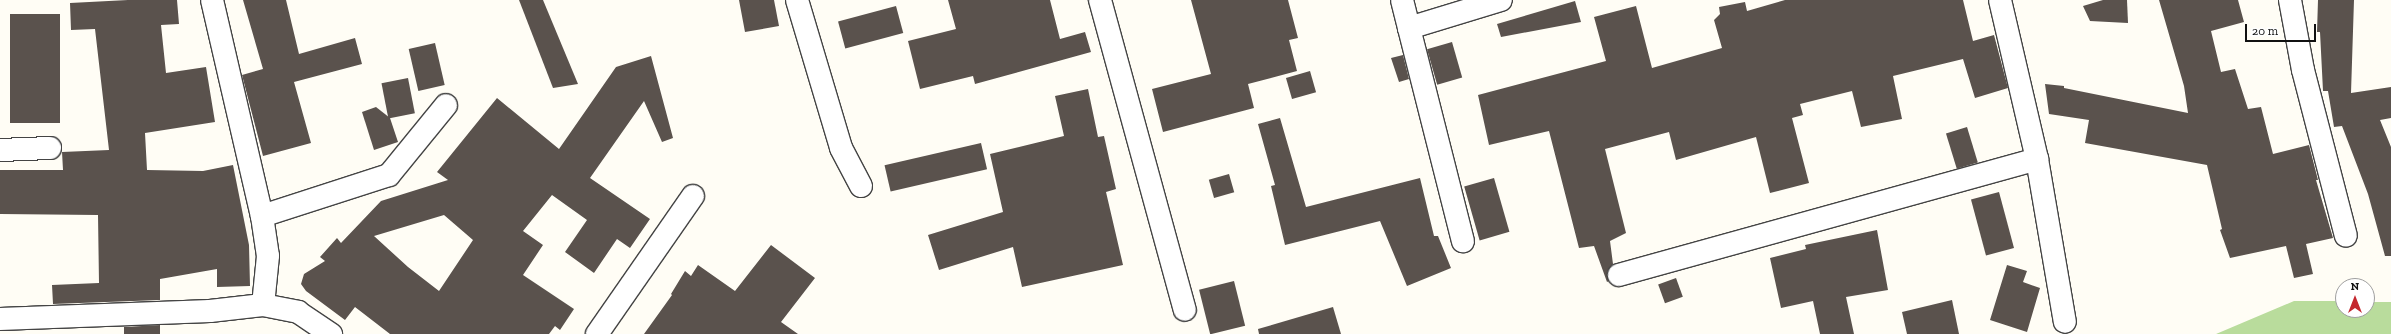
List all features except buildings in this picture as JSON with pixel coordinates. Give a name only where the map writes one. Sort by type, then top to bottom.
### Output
[{"type":"street","points":[[212,0],[262,216],[268,256],[263,305]]},
{"type":"street","points":[[797,0],[841,148],[861,186]]},
{"type":"street","points":[[1100,0],[1185,310]]},
{"type":"street","points":[[1402,0],[1463,241]]},
{"type":"street","points":[[1409,28],[1501,0]]},
{"type":"street","points":[[2000,0],[2038,159],[2065,322]]},
{"type":"street","points":[[2290,0],[2303,70],[2346,236]]},
{"type":"street","points":[[262,216],[389,175],[446,105]]},
{"type":"street","points":[[0,150],[50,148]]},
{"type":"street","points":[[1620,275],[2038,159]]},
{"type":"street","points":[[597,334],[693,196]]},
{"type":"street","points":[[0,319],[89,326],[263,305],[298,312],[331,334]]},
{"type":"green space","points":[[2294,301],[2335,301],[2335,318],[2375,318],[2375,302],[2391,302],[2391,334],[2216,334]]}]
